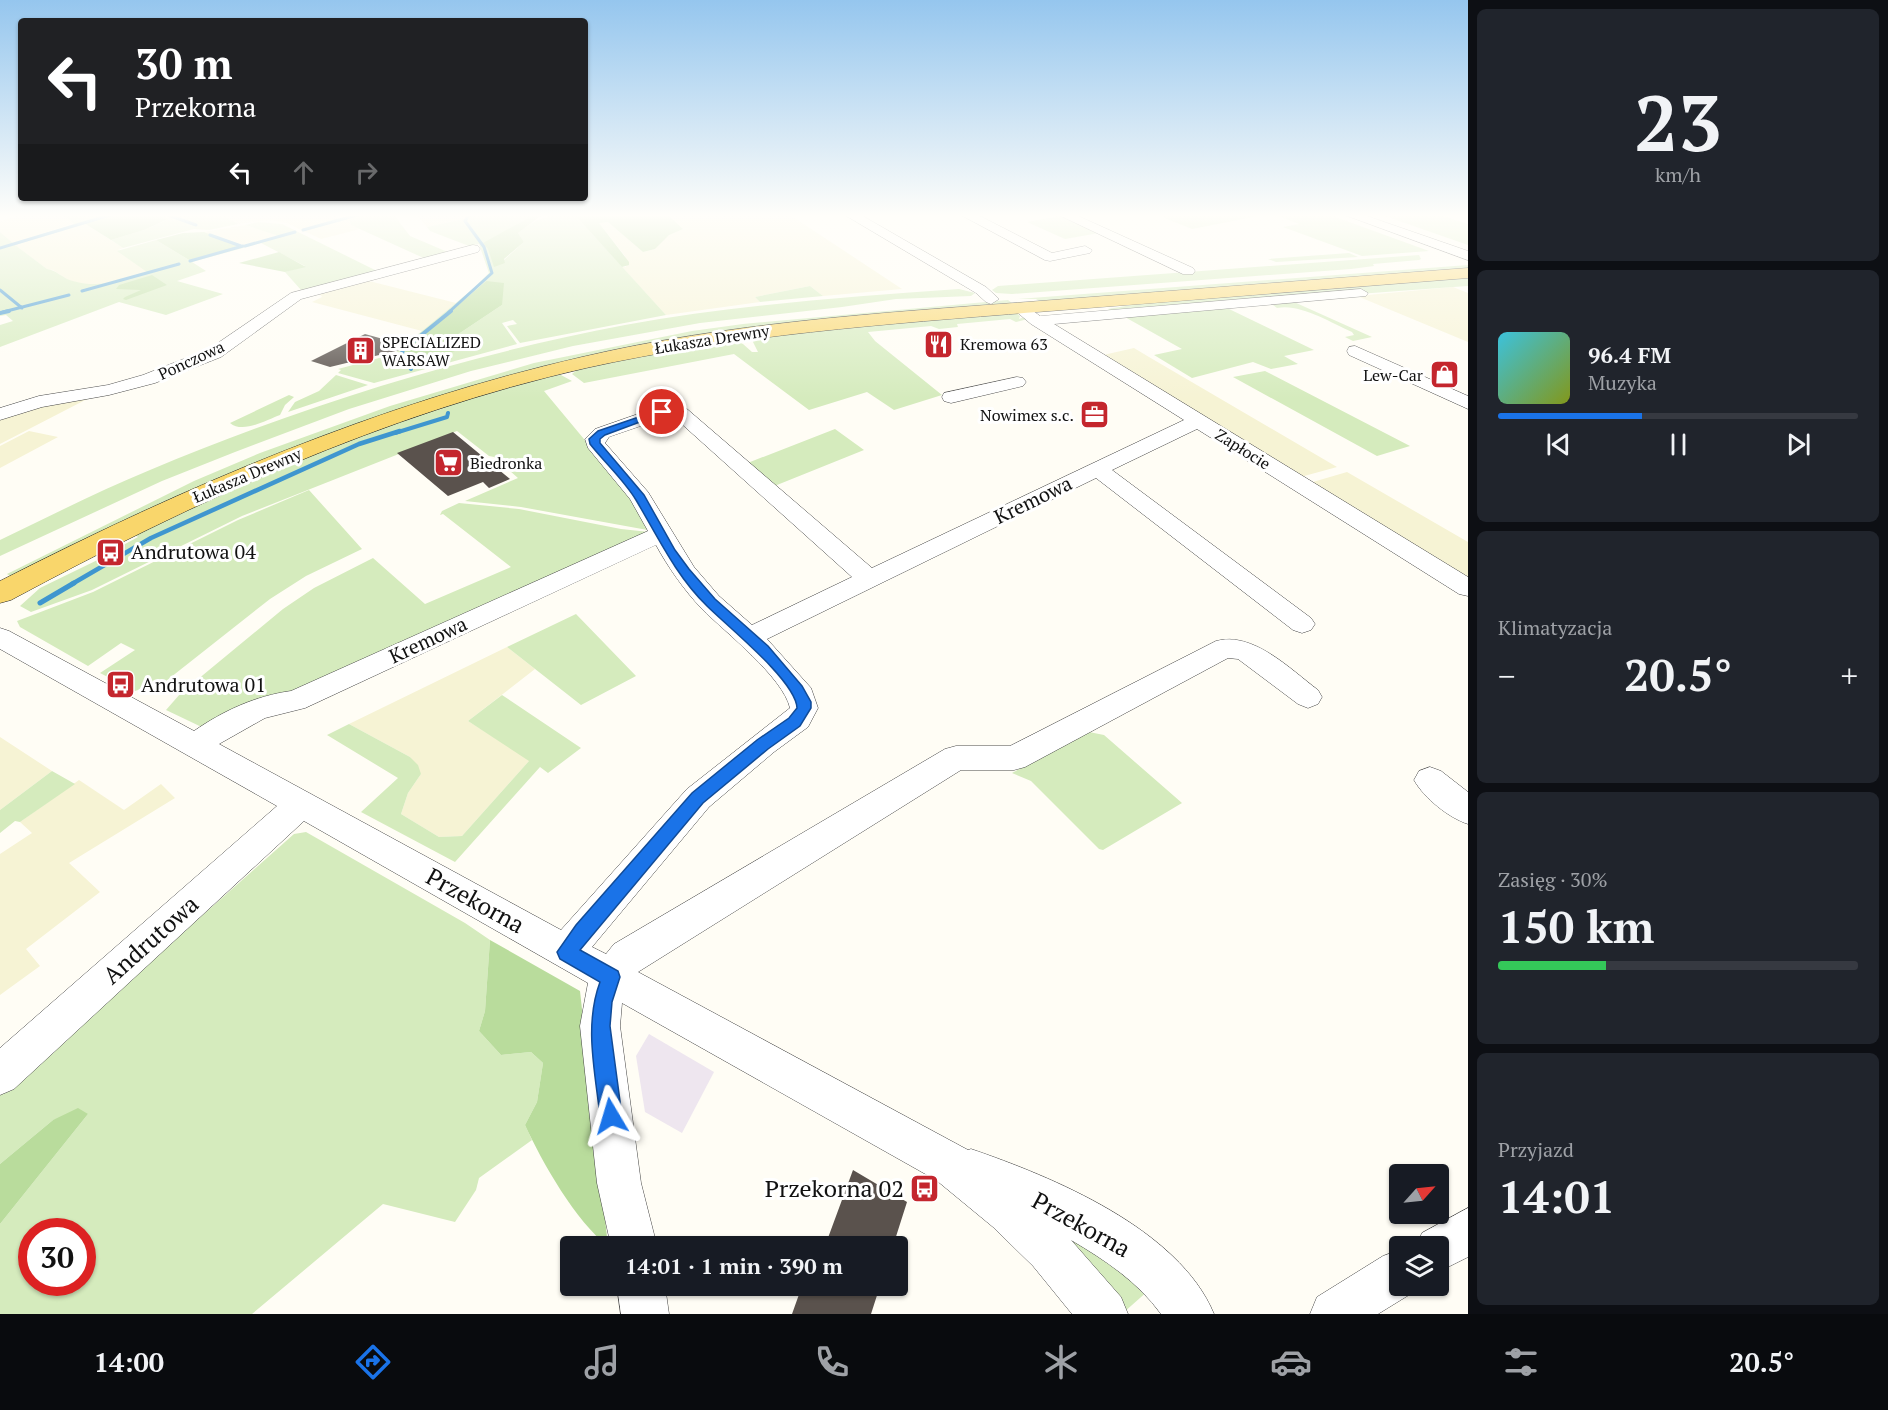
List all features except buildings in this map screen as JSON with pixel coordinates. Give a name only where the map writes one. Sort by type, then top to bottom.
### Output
[{"type":"main road","name":"Łukasza Drewny","points":[[0,567],[223,464],[338,419],[490,370],[593,345],[713,325],[991,299],[1292,276]]},
{"type":"main road","name":"Łukasza Drewny","points":[[0,593],[164,511],[264,466],[394,416],[522,377],[627,353],[737,334],[874,319],[1028,314],[1432,276]]},
{"type":"street","name":"Ponczowa","points":[[0,414],[39,402],[109,390],[149,379],[214,353],[296,296],[370,276]]},
{"type":"street","points":[[957,276],[981,290],[991,299]]},
{"type":"street","points":[[1028,314],[1361,293]]},
{"type":"street","name":"Zapłocie","points":[[1028,314],[1468,588]]},
{"type":"street","points":[[1355,351],[1468,403]]},
{"type":"street","points":[[951,397],[1017,382]]},
{"type":"street","points":[[566,952],[698,798],[801,715],[804,702],[797,690],[763,650],[710,602],[685,572],[640,497],[594,441],[602,433],[662,412],[680,413],[869,579]]},
{"type":"street","name":"Kremowa","points":[[749,637],[1198,421]]},
{"type":"street","points":[[1097,469],[1302,624]]},
{"type":"street","name":"Kremowa","points":[[196,746],[216,730],[274,703],[295,701],[661,534]]},
{"type":"street","name":"Przekorna","points":[[0,638],[951,1165],[1009,1211],[1049,1250],[1104,1314]]},
{"type":"street","points":[[632,1236],[619,1183],[600,1026],[602,1002],[611,977],[627,957],[956,758],[1014,758],[1225,648],[1245,651],[1308,698]]},
{"type":"street","points":[[1430,780],[1468,811]]},
{"type":"street","name":"Andrutowa","points":[[0,1075],[301,804]]},
{"type":"street","name":"Przekorna","points":[[951,1165],[995,1179],[1083,1222],[1132,1252],[1157,1273],[1190,1314]]},
{"type":"street","points":[[1449,1242],[1468,1231]]},
{"type":"street","points":[[1334,1314],[1389,1280]]},
{"type":"street","points":[[643,1296],[645,1314]]},
{"type":"shaded area","points":[[62,276],[132,276],[95,286],[68,280]]},
{"type":"shaded area","points":[[631,276],[883,276],[902,289],[823,296],[810,286],[755,297],[760,302],[666,315]]},
{"type":"shaded area","points":[[365,280],[456,303],[422,331],[312,302],[322,297],[319,293]]},
{"type":"shaded area","points":[[1453,287],[1468,293],[1468,342],[1357,296]]},
{"type":"shaded area","points":[[1134,348],[1337,467],[1297,478],[1099,356]]},
{"type":"shaded area","points":[[91,397],[0,444],[0,418],[46,404]]},
{"type":"shaded area","points":[[29,431],[58,437],[0,468],[0,446]]},
{"type":"shaded area","points":[[1347,472],[1468,542],[1468,581],[1306,484]]},
{"type":"shaded area","points":[[507,647],[535,669],[468,721],[530,760],[462,836],[439,837],[401,814],[408,793],[421,774],[410,757],[349,724]]},
{"type":"shaded area","points":[[0,737],[52,771],[0,810]]},
{"type":"shaded area","points":[[79,780],[124,810],[161,784],[175,798],[69,863],[100,892],[26,949],[40,966],[0,995],[0,854],[32,833],[20,822]]},
{"type":"shaded area","points":[[649,1034],[714,1072],[682,1133],[645,1112],[636,1056]]},
{"type":"green space","points":[[0,276],[63,276],[83,283],[102,284],[131,276],[191,276],[177,281],[223,294],[166,315],[119,302],[0,347],[0,325],[13,321],[6,315],[0,316]]},
{"type":"green space","points":[[154,276],[167,285],[126,300],[123,299],[141,290],[116,289],[119,285]]},
{"type":"green space","points":[[289,276],[357,276],[307,290],[301,290]]},
{"type":"green space","points":[[486,276],[631,276],[666,315],[520,343],[507,326],[517,324],[513,320],[502,323],[517,344],[374,383],[338,373],[341,370],[338,369],[394,354]],"holes":[[[486,281],[502,305],[448,341],[454,351],[405,350]]]},
{"type":"green space","points":[[1129,276],[1252,276],[1012,294],[996,293],[992,290],[998,286]]},
{"type":"green space","points":[[1318,276],[1376,276],[1042,303],[1036,299],[1018,299]]},
{"type":"green space","points":[[1468,276],[1468,286],[1112,312],[1108,309],[1138,304]]},
{"type":"green space","points":[[486,281],[504,283],[502,305],[448,341],[455,351],[411,363],[405,351]]},
{"type":"green space","points":[[810,286],[823,296],[760,302],[755,297]]},
{"type":"green space","points":[[959,289],[975,293],[971,296],[896,299],[700,323],[573,346],[471,371],[349,409],[235,452],[162,481],[0,556],[0,540],[131,478],[325,404],[443,368],[564,338],[666,318],[791,302]]},
{"type":"green space","points":[[1008,300],[1012,303],[932,312],[538,369],[146,511],[10,576],[7,574],[194,481],[260,453],[390,406],[534,363],[692,331],[743,324]]},
{"type":"green space","points":[[1294,302],[1372,337],[1353,341],[1345,337],[1354,335],[1352,332],[1324,319],[1295,308],[1277,308],[1273,305]]},
{"type":"green space","points":[[1227,308],[1314,350],[1284,356],[1298,364],[1271,369],[1253,362],[1192,378],[1154,355],[1182,349],[1123,316]]},
{"type":"green space","points":[[1017,313],[1020,316],[1019,319],[1024,317],[1028,319],[1016,322],[1010,319],[957,324],[958,327],[939,329],[931,326],[868,332],[875,341],[942,395],[894,410],[867,392],[809,410],[734,354],[584,383],[572,374],[577,370],[654,351],[735,341],[743,344],[752,352],[758,352],[753,342],[755,336],[861,324]]},
{"type":"green space","points":[[1265,371],[1410,446],[1377,456],[1233,377]]},
{"type":"green space","points":[[336,375],[368,385],[288,412],[295,402],[319,391]]},
{"type":"green space","points":[[561,375],[572,381],[544,391],[638,504],[653,531],[521,507],[465,501],[518,478],[494,457],[489,456],[457,431],[242,516],[92,590],[31,612],[20,606],[40,588],[118,550],[116,549],[138,537],[135,535],[313,452],[447,405],[546,376]]},
{"type":"green space","points":[[289,395],[294,397],[285,405],[280,415],[248,427],[235,426],[230,423]]},
{"type":"green space","points":[[835,429],[864,450],[772,487],[745,464]]},
{"type":"green space","points":[[309,490],[362,549],[306,576],[270,599],[166,681],[135,691],[100,673],[135,650],[121,643],[88,666],[20,627],[17,621],[93,592],[238,520]]},
{"type":"green space","points":[[459,503],[519,509],[621,529],[649,532],[210,731],[166,710],[180,694],[283,609],[314,588],[373,558],[425,604],[511,567],[443,514],[440,515],[442,511]]},
{"type":"green space","points":[[576,614],[636,676],[581,705],[507,647]]},
{"type":"green space","points":[[502,695],[581,748],[548,773],[540,767],[455,862],[361,812],[398,778],[327,735],[349,724],[410,757],[418,765],[421,774],[408,793],[401,814],[439,837],[462,836],[529,761],[468,721]]},
{"type":"green space","points":[[1089,732],[1104,735],[1182,803],[1103,850],[1099,849],[1031,781],[1012,773]]},
{"type":"green space","points":[[52,771],[75,784],[20,822],[15,821],[0,833],[0,810]]},
{"type":"green space","points":[[306,832],[465,923],[490,940],[485,1011],[479,1031],[501,1055],[531,1052],[543,1063],[537,1102],[525,1125],[532,1140],[479,1178],[476,1190],[455,1222],[383,1204],[252,1314],[0,1314],[0,1224],[88,1114],[53,1120],[0,1164],[0,1095],[294,834]]},
{"type":"green space","points":[[490,940],[580,991],[607,1236],[597,1236],[572,1207],[550,1173],[525,1125],[537,1102],[543,1063],[531,1052],[501,1055],[479,1031],[485,1011]]},
{"type":"green space","points":[[78,1108],[88,1114],[0,1224],[0,1164],[53,1120]]},
{"type":"green space","points":[[1059,1230],[1149,1290],[1123,1313]]},
{"type":"waterway","points":[[82,291],[135,276]]},
{"type":"waterway","points":[[449,312],[488,276]]},
{"type":"waterway","points":[[0,290],[21,307]]},
{"type":"waterway","points":[[21,307],[69,295]]},
{"type":"waterway","points":[[3,312],[21,307]]},
{"type":"waterway","points":[[0,313],[9,311]]},
{"type":"waterway","points":[[411,369],[402,353],[403,350],[451,311]]},
{"type":"waterway","points":[[395,433],[447,417],[448,413]]},
{"type":"waterway","points":[[72,584],[151,538],[359,444],[400,431]]},
{"type":"waterway","points":[[40,603],[74,583]]},
{"type":"place","name":"Kremowa 63","points":[[939,344]]},
{"type":"place","name":"SPECIALIZED WARSAW","points":[[361,351]]},
{"type":"place","name":"Lew-Car","points":[[1444,375]]},
{"type":"place","name":"Nowimex s.c.","points":[[1095,415]]},
{"type":"place","name":"Biedronka","points":[[449,463]]},
{"type":"place","name":"Andrutowa 04","points":[[110,552]]},
{"type":"place","name":"Andrutowa 01","points":[[120,685]]},
{"type":"place","name":"Przekorna 02","points":[[925,1189]]},
{"type":"route","points":[[611,1116],[600,1026],[602,1002],[611,977],[566,952],[698,798],[763,744],[794,722],[804,708],[804,702],[797,690],[763,650],[710,602],[685,572],[640,497],[595,444],[594,439],[598,434],[662,412]]}]
